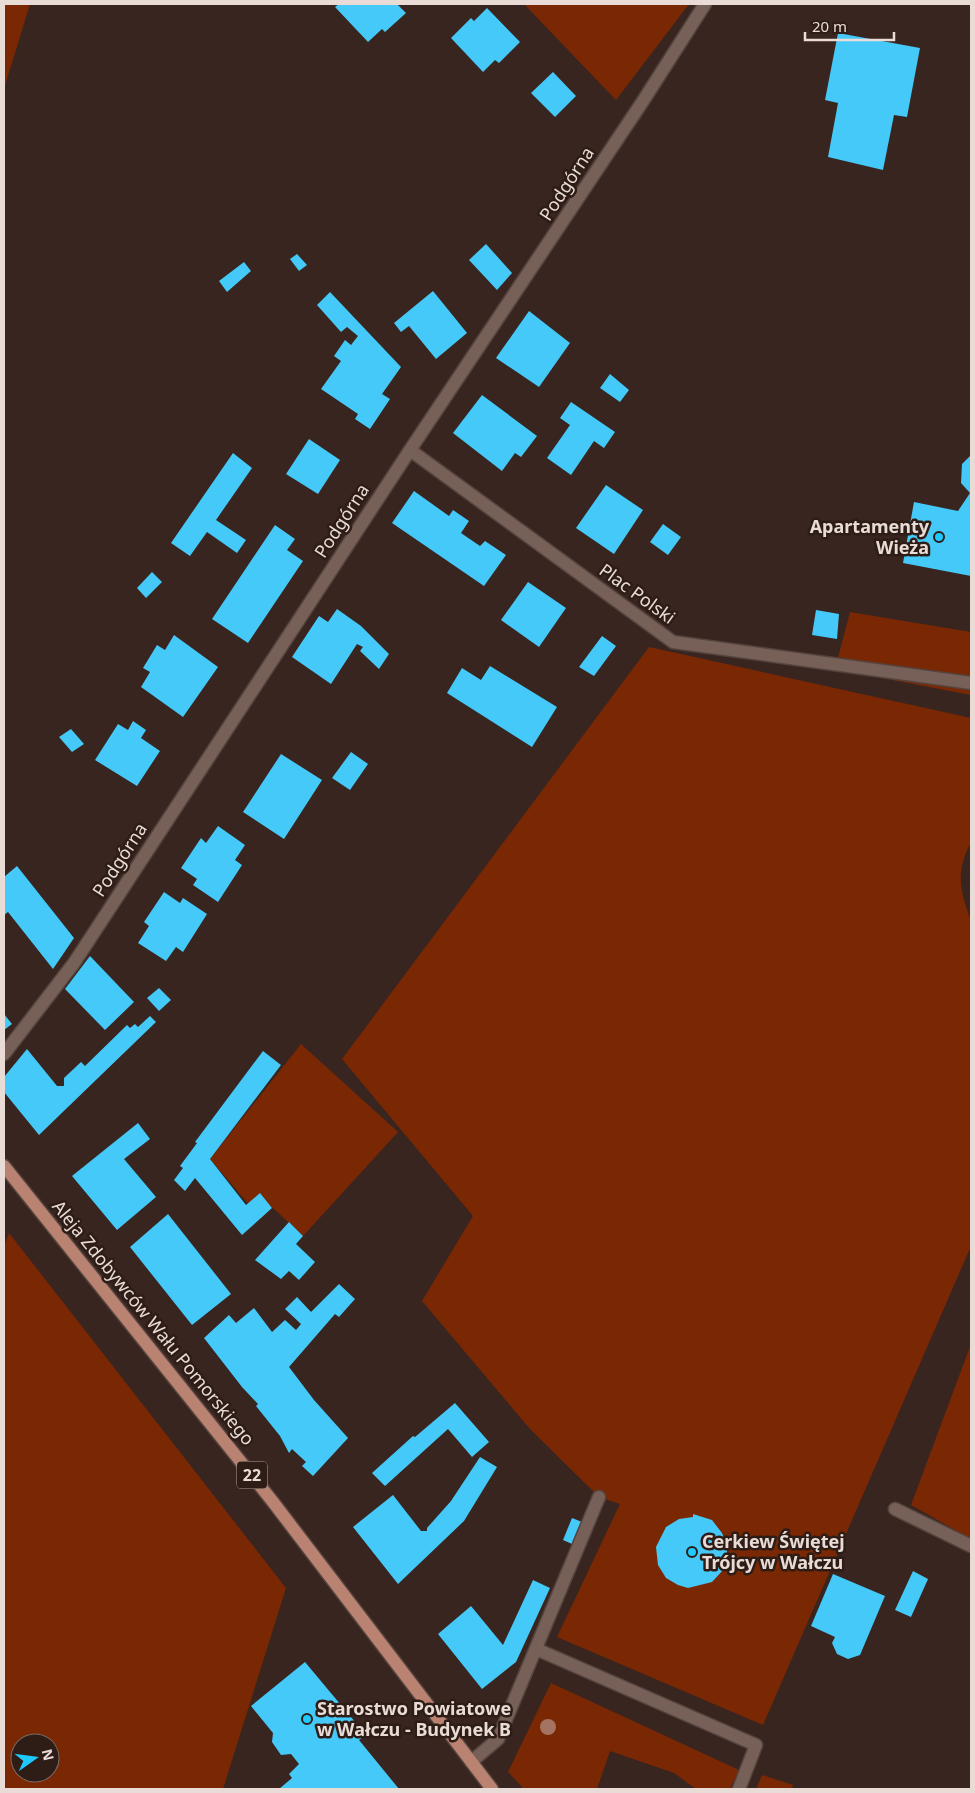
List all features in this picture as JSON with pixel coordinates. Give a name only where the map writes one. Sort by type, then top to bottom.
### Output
[{"type":"main road","name":"Aleja Zdobywców Wału Pomorskiego","points":[[4,1166],[273,1502],[492,1789]]},
{"type":"street","name":"Podgórna","points":[[4,1054],[74,962],[410,450],[534,267],[705,4]]},
{"type":"street","name":"Plac Polski","points":[[410,450],[673,642],[971,683]]},
{"type":"street","points":[[471,1762],[498,1739],[599,1497]]},
{"type":"street","points":[[895,1509],[971,1546]]},
{"type":"street","points":[[536,1649],[756,1745],[739,1789]]},
{"type":"shaded area","points":[[4,4],[30,4],[4,89]]},
{"type":"shaded area","points":[[524,4],[689,4],[616,100]]},
{"type":"shaded area","points":[[850,612],[971,632],[971,695],[835,669]]},
{"type":"shaded area","points":[[649,647],[971,718],[971,842],[963,863],[961,881],[964,900],[971,921],[971,1246],[763,1725],[557,1637],[620,1504],[599,1497],[530,1429],[422,1301],[473,1216],[342,1059]]},
{"type":"shaded area","points":[[301,1044],[398,1132],[303,1236],[271,1206],[261,1219],[210,1159]]},
{"type":"shaded area","points":[[9,1233],[286,1588],[223,1789],[4,1789],[4,1246]]},
{"type":"shaded area","points":[[971,1344],[971,1539],[911,1505]]},
{"type":"shaded area","points":[[551,1683],[739,1770],[730,1789],[696,1789],[674,1773],[610,1751],[597,1789],[524,1789],[508,1772]]},
{"type":"shaded area","points":[[762,1775],[793,1785],[792,1789],[756,1789]]},
{"type":"building","points":[[339,4],[397,4],[406,13],[385,32],[382,29],[368,42],[335,7]]},
{"type":"building","points":[[487,8],[520,42],[499,63],[495,60],[483,72],[451,38],[471,18],[474,21]]},
{"type":"building","points":[[838,33],[920,48],[907,117],[894,115],[883,170],[828,157],[838,103],[825,100]]},
{"type":"building","points":[[553,72],[576,96],[555,117],[531,93]]},
{"type":"building","points":[[486,244],[512,273],[497,290],[469,260]]},
{"type":"building","points":[[297,254],[307,265],[299,271],[290,259]]},
{"type":"building","points":[[244,262],[251,271],[227,292],[219,281]]},
{"type":"building","points":[[433,291],[467,333],[436,359],[409,326],[401,332],[394,323]]},
{"type":"building","points":[[330,292],[401,367],[382,394],[390,399],[370,429],[355,419],[358,414],[321,389],[341,361],[334,356],[345,340],[351,345],[358,336],[347,327],[341,332],[317,305]]},
{"type":"building","points":[[529,311],[570,343],[539,387],[496,358]]},
{"type":"building","points":[[610,374],[629,390],[620,402],[600,388]]},
{"type":"building","points":[[482,395],[537,436],[521,457],[515,453],[502,471],[453,433]]},
{"type":"building","points":[[571,402],[615,432],[604,448],[594,441],[571,475],[547,458],[570,425],[560,418]]},
{"type":"building","points":[[309,439],[340,460],[318,494],[286,474]]},
{"type":"building","points":[[233,453],[252,468],[216,520],[246,540],[237,553],[207,532],[190,556],[171,543]]},
{"type":"building","name":"Apartamenty Wieża","points":[[971,455],[971,576],[903,563],[914,502],[958,511],[970,493],[961,483],[962,464]]},
{"type":"building","points":[[606,485],[643,510],[614,554],[576,528]]},
{"type":"building","points":[[414,491],[449,516],[453,510],[469,521],[461,533],[480,546],[485,541],[506,555],[484,586],[392,523]]},
{"type":"building","points":[[663,524],[681,537],[668,555],[650,542]]},
{"type":"building","points":[[275,525],[295,539],[287,550],[303,561],[248,643],[212,619]]},
{"type":"building","points":[[152,572],[162,582],[146,598],[137,588]]},
{"type":"building","points":[[528,582],[566,608],[539,647],[501,620]]},
{"type":"building","points":[[337,609],[361,626],[389,654],[379,669],[360,651],[363,647],[357,644],[331,684],[292,657],[319,616],[328,622]]},
{"type":"building","points":[[816,610],[839,614],[837,639],[812,635]]},
{"type":"building","points":[[174,635],[218,667],[183,717],[141,687],[150,672],[143,668],[157,645],[165,650]]},
{"type":"building","points":[[602,636],[616,646],[594,676],[579,667]]},
{"type":"building","points":[[490,666],[557,707],[532,747],[447,693],[462,668],[481,680]]},
{"type":"building","points":[[133,721],[146,730],[141,738],[160,751],[137,786],[95,760],[118,724],[128,730]]},
{"type":"building","points":[[71,729],[84,744],[72,752],[59,737]]},
{"type":"building","points":[[351,752],[368,764],[350,790],[332,778]]},
{"type":"building","points":[[281,754],[322,780],[284,839],[243,812]]},
{"type":"building","points":[[218,826],[245,845],[235,860],[242,865],[218,902],[193,885],[197,879],[181,868],[201,838],[206,843]]},
{"type":"building","points":[[17,866],[74,938],[53,969],[8,912],[4,915],[4,877]]},
{"type":"building","points":[[164,892],[180,903],[183,898],[207,914],[183,952],[176,947],[166,961],[138,943],[149,926],[144,922]]},
{"type":"building","points":[[90,956],[134,1002],[105,1030],[65,989]]},
{"type":"building","points":[[159,988],[171,1000],[159,1011],[147,998]]},
{"type":"building","points":[[4,1014],[12,1024],[4,1030]]},
{"type":"building","points":[[150,1016],[156,1022],[39,1135],[4,1092],[4,1077],[27,1049],[57,1086],[64,1086],[64,1078],[81,1062],[85,1066],[127,1025],[130,1028],[135,1024],[138,1027]]},
{"type":"building","points":[[263,1051],[281,1065],[210,1159],[246,1205],[260,1193],[272,1208],[242,1235],[195,1178],[185,1191],[174,1180],[183,1168],[180,1166],[197,1143],[195,1142]]},
{"type":"building","points":[[138,1123],[150,1139],[124,1159],[156,1197],[117,1230],[72,1176]]},
{"type":"building","points":[[168,1214],[231,1294],[192,1325],[130,1247]]},
{"type":"building","points":[[289,1222],[303,1236],[296,1244],[315,1262],[299,1280],[289,1271],[281,1279],[255,1260]]},
{"type":"building","points":[[339,1284],[355,1299],[339,1317],[335,1314],[289,1367],[314,1400],[348,1438],[313,1476],[302,1466],[306,1462],[292,1449],[289,1453],[280,1436],[256,1406],[258,1404],[242,1387],[204,1338],[229,1315],[236,1323],[254,1308],[272,1332],[285,1320],[296,1330],[301,1324],[285,1309],[297,1297],[311,1312]]},
{"type":"building","points":[[455,1403],[489,1442],[472,1457],[448,1429],[385,1486],[372,1473],[413,1436],[415,1437]]},
{"type":"building","points":[[480,1457],[497,1467],[464,1521],[398,1584],[353,1527],[393,1495],[421,1531],[427,1531],[427,1528],[451,1501]]},
{"type":"building","name":"Cerkiew Świętej Trójcy w Wałczu","points":[[693,1514],[712,1520],[722,1533],[727,1546],[727,1558],[724,1569],[712,1582],[688,1588],[666,1578],[658,1565],[656,1547],[666,1527],[679,1519],[693,1517]]},
{"type":"building","points":[[572,1518],[582,1522],[572,1544],[563,1540]]},
{"type":"building","points":[[913,1571],[928,1579],[911,1617],[895,1610]]},
{"type":"building","points":[[833,1574],[885,1596],[860,1655],[848,1659],[837,1654],[832,1643],[835,1637],[811,1626]]},
{"type":"building","points":[[533,1580],[550,1588],[516,1662],[482,1689],[438,1634],[471,1606],[503,1645]]},
{"type":"building","name":"Starostwo Powiatowe w Wałczu - Budynek B","points":[[305,1662],[366,1735],[359,1740],[399,1789],[279,1789],[292,1778],[289,1774],[299,1764],[291,1754],[281,1755],[272,1742],[273,1733],[251,1706]]},
{"type":"place","name":"Apartamenty Wieża","points":[[939,537]]},
{"type":"place","name":"Cerkiew Świętej Trójcy w Wałczu","points":[[692,1552]]},
{"type":"place","name":"Starostwo Powiatowe w Wałczu - Budynek B","points":[[307,1719]]}]
